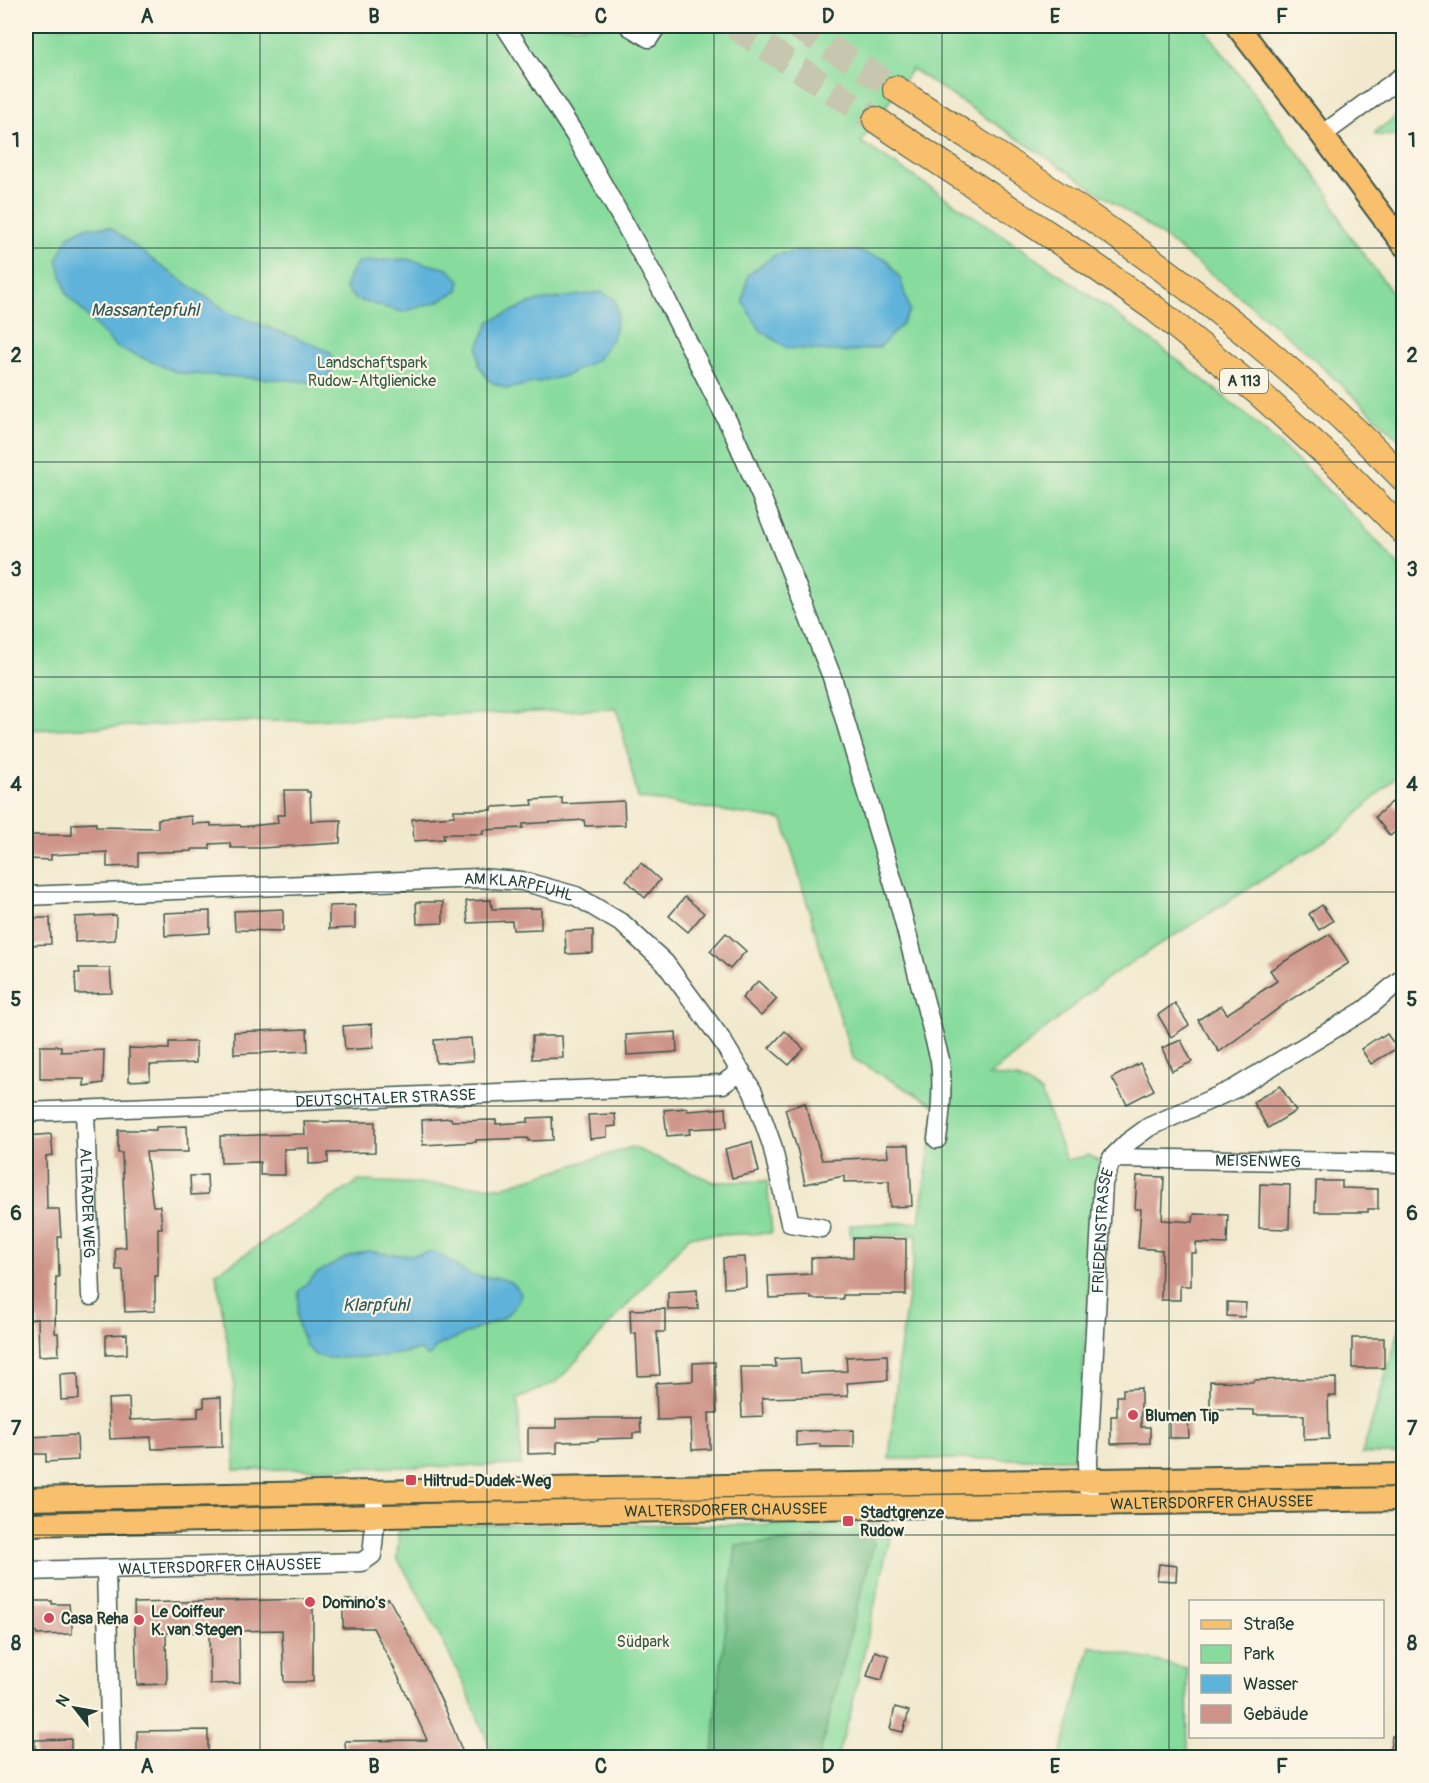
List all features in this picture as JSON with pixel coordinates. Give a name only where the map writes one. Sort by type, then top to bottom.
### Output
[{"type":"highway","name":"A 113","points":[[896,89],[1086,214],[1178,280],[1296,376],[1366,440],[1404,479]]},
{"type":"highway","name":"A 113","points":[[876,120],[1069,248],[1154,308],[1260,394],[1339,466],[1404,532]]},
{"type":"main road","points":[[1237,26],[1404,245]]},
{"type":"main road","name":"WALTERSDORFER CHAUSSEE","points":[[26,1499],[1404,1474]]},
{"type":"main road","name":"WALTERSDORFER CHAUSSEE","points":[[26,1524],[1404,1499]]},
{"type":"street","points":[[505,26],[601,180],[660,287],[733,432],[832,677],[897,895],[940,1060],[942,1077],[937,1139]]},
{"type":"street","points":[[629,26],[649,38],[656,27],[654,26]]},
{"type":"street","points":[[1322,135],[1404,75]]},
{"type":"street","name":"AM KLARPFUHL","points":[[26,896],[479,878],[522,881],[576,896],[623,924],[665,963],[721,1039],[753,1092],[772,1145],[790,1223],[821,1228]]},
{"type":"street","name":"FRIEDENSTRASSE","points":[[1089,1504],[1092,1378],[1103,1183],[1112,1158],[1127,1143],[1149,1128],[1234,1089],[1365,1010],[1404,977]]},
{"type":"street","name":"DEUTSCHTALER STRASSE","points":[[26,1112],[723,1084],[741,1071]]},
{"type":"street","name":"ALTRADER WEG","points":[[85,1110],[91,1296]]},
{"type":"street","name":"MEISENWEG","points":[[1112,1158],[1404,1163]]},
{"type":"street","name":"WALTERSDORFER CHAUSSEE","points":[[26,1571],[362,1562],[372,1555],[375,1492]]},
{"type":"street","points":[[106,1569],[111,1758]]},
{"type":"green space","name":"Landschaftspark Rudow-Altglienicke","points":[[26,26],[1203,26],[1327,191],[1347,232],[1403,307],[1403,443],[1301,347],[1165,238],[912,69],[861,142],[1057,272],[1198,376],[1265,431],[1306,469],[1403,570],[1403,770],[1340,831],[1107,978],[989,1076],[1017,1078],[1041,1092],[1066,1160],[1089,1155],[1098,1160],[1100,1169],[1076,1459],[889,1459],[899,1357],[917,1235],[850,1237],[850,1225],[919,1222],[936,1106],[852,1058],[783,820],[638,798],[617,709],[26,730]]},
{"type":"green space","points":[[1403,112],[1403,136],[1375,135],[1375,132]]},
{"type":"green space","points":[[632,1147],[714,1182],[767,1181],[772,1233],[690,1236],[558,1381],[518,1399],[521,1465],[235,1470],[234,1382],[216,1273],[359,1181],[502,1187]]},
{"type":"green space","points":[[1403,1314],[1403,1454],[1362,1454],[1401,1324]]},
{"type":"green space","name":"Südpark","points":[[399,1524],[890,1525],[890,1537],[850,1715],[837,1757],[494,1757],[464,1684],[417,1591],[397,1558]]},
{"type":"green space","points":[[868,1535],[874,1543],[819,1757],[713,1757],[717,1697],[736,1545]]},
{"type":"green space","points":[[1090,1646],[1187,1668],[1188,1757],[1060,1757]]},
{"type":"water","name":"Massantepfuhl","points":[[86,227],[110,227],[158,264],[230,313],[330,352],[335,364],[330,374],[314,382],[179,373],[116,347],[67,294],[57,260],[69,236]]},
{"type":"water","points":[[802,251],[857,251],[886,259],[900,278],[910,311],[900,326],[880,347],[847,352],[787,348],[760,330],[743,302],[748,275],[775,255]]},
{"type":"water","points":[[406,259],[448,269],[460,280],[458,291],[437,302],[402,312],[355,299],[345,288],[351,271],[358,262]]},
{"type":"water","points":[[601,292],[615,299],[618,315],[613,337],[598,359],[565,376],[507,389],[489,381],[479,365],[478,347],[490,321],[533,302]]},
{"type":"water","name":"Klarpfuhl","points":[[368,1251],[408,1255],[432,1252],[472,1275],[506,1280],[517,1287],[521,1294],[514,1308],[503,1318],[436,1347],[430,1356],[420,1350],[380,1357],[328,1358],[315,1355],[306,1346],[298,1326],[299,1291],[317,1273],[349,1256]]},
{"type":"building","points":[[284,790],[310,792],[311,821],[341,820],[340,843],[261,848],[231,848],[230,843],[210,844],[210,849],[138,853],[138,866],[107,867],[107,852],[51,855],[51,860],[28,859],[28,835],[72,835],[72,824],[96,823],[96,827],[158,828],[158,819],[191,816],[192,824],[211,823],[211,826],[240,825],[241,827],[278,823],[277,815],[285,815]]},
{"type":"building","points":[[562,798],[562,804],[624,801],[625,825],[585,826],[584,820],[523,824],[523,828],[483,830],[483,834],[443,834],[444,839],[414,841],[412,819],[454,816],[454,810],[492,810],[492,807],[533,805],[532,800]]},
{"type":"building","points":[[1392,802],[1404,816],[1404,825],[1390,836],[1375,817]]},
{"type":"building","points":[[641,863],[660,880],[645,898],[626,880]]},
{"type":"building","points":[[685,897],[704,913],[688,932],[669,916]]},
{"type":"building","points":[[491,900],[492,909],[541,908],[541,929],[513,930],[512,921],[468,923],[466,901]]},
{"type":"building","points":[[416,902],[443,902],[443,923],[417,924]]},
{"type":"building","points":[[355,905],[355,928],[329,929],[329,906]]},
{"type":"building","points":[[1322,905],[1333,921],[1319,930],[1309,914]]},
{"type":"building","points":[[283,909],[283,931],[235,930],[234,911]]},
{"type":"building","points":[[210,911],[210,933],[165,936],[164,913]]},
{"type":"building","points":[[116,915],[115,940],[75,942],[75,917]]},
{"type":"building","points":[[26,918],[50,918],[51,944],[26,945]]},
{"type":"building","points":[[593,930],[593,953],[566,954],[565,931]]},
{"type":"building","points":[[726,933],[746,951],[730,969],[710,951]]},
{"type":"building","points":[[1330,934],[1349,963],[1290,1000],[1219,1052],[1198,1020],[1221,1005],[1227,1014],[1277,981],[1270,970]]},
{"type":"building","points":[[79,968],[110,968],[112,993],[76,994],[75,973],[80,973]]},
{"type":"building","points":[[758,981],[777,999],[761,1016],[742,998]]},
{"type":"building","points":[[1175,1003],[1189,1025],[1171,1037],[1158,1015]]},
{"type":"building","points":[[372,1024],[373,1048],[345,1050],[343,1026]]},
{"type":"building","points":[[307,1029],[308,1051],[234,1054],[234,1032]]},
{"type":"building","points":[[785,1031],[804,1049],[789,1065],[769,1048]]},
{"type":"building","points":[[676,1032],[677,1052],[627,1055],[626,1035]]},
{"type":"building","points":[[1387,1034],[1397,1048],[1371,1064],[1361,1049]]},
{"type":"building","points":[[532,1036],[562,1036],[563,1058],[532,1059]]},
{"type":"building","points":[[471,1038],[473,1061],[436,1063],[434,1040]]},
{"type":"building","points":[[1181,1040],[1192,1062],[1172,1071],[1162,1048]]},
{"type":"building","points":[[169,1042],[196,1042],[196,1063],[150,1065],[150,1080],[129,1081],[129,1048],[169,1049]]},
{"type":"building","points":[[40,1046],[61,1046],[61,1052],[104,1050],[103,1083],[84,1086],[84,1079],[40,1079]]},
{"type":"building","points":[[1140,1063],[1154,1090],[1127,1104],[1112,1078]]},
{"type":"building","points":[[1280,1086],[1296,1111],[1268,1128],[1253,1102]]},
{"type":"building","points":[[805,1103],[822,1160],[888,1157],[887,1145],[909,1145],[912,1206],[890,1207],[889,1181],[844,1182],[844,1176],[805,1184],[785,1109]]},
{"type":"building","points":[[687,1108],[687,1111],[726,1108],[727,1127],[689,1129],[690,1134],[667,1136],[664,1110]]},
{"type":"building","points":[[615,1114],[616,1126],[607,1127],[607,1137],[590,1139],[588,1115]]},
{"type":"building","points":[[552,1117],[553,1140],[528,1141],[528,1138],[476,1140],[476,1142],[423,1145],[422,1120],[451,1118],[452,1121],[496,1120],[496,1124],[528,1122],[528,1118]]},
{"type":"building","points":[[304,1122],[375,1122],[375,1152],[328,1153],[328,1163],[309,1164],[309,1148],[284,1149],[285,1175],[260,1175],[260,1162],[221,1163],[220,1136],[305,1134]]},
{"type":"building","points":[[187,1126],[188,1152],[146,1152],[153,1206],[160,1206],[162,1228],[158,1228],[155,1311],[125,1312],[123,1270],[116,1270],[115,1248],[126,1247],[122,1153],[118,1153],[118,1130],[156,1130],[156,1127]]},
{"type":"building","points":[[51,1134],[53,1155],[46,1156],[47,1209],[59,1209],[61,1237],[58,1237],[59,1277],[56,1277],[55,1333],[58,1333],[59,1355],[39,1356],[38,1319],[26,1320],[26,1136]]},
{"type":"building","points":[[752,1142],[759,1172],[732,1178],[725,1149]]},
{"type":"building","points":[[207,1175],[208,1194],[191,1195],[190,1176]]},
{"type":"building","points":[[1137,1176],[1164,1177],[1162,1220],[1193,1222],[1194,1214],[1228,1215],[1227,1244],[1196,1243],[1196,1253],[1191,1253],[1191,1286],[1180,1286],[1180,1300],[1161,1300],[1162,1250],[1138,1248],[1141,1209],[1135,1209]]},
{"type":"building","points":[[1316,1181],[1342,1181],[1342,1188],[1378,1189],[1378,1209],[1368,1209],[1368,1212],[1315,1212]]},
{"type":"building","points":[[1260,1184],[1290,1185],[1289,1229],[1259,1228]]},
{"type":"building","points":[[853,1238],[906,1239],[906,1295],[843,1295],[843,1299],[811,1299],[811,1296],[769,1298],[768,1276],[811,1274],[811,1258],[853,1257]]},
{"type":"building","points":[[745,1257],[746,1287],[724,1288],[723,1258]]},
{"type":"building","points":[[697,1290],[698,1309],[668,1310],[668,1292]]},
{"type":"building","points":[[1227,1302],[1246,1303],[1245,1317],[1227,1316]]},
{"type":"building","points":[[665,1309],[665,1332],[657,1332],[660,1375],[638,1376],[636,1333],[631,1334],[630,1310]]},
{"type":"building","points":[[127,1334],[127,1354],[106,1355],[106,1335]]},
{"type":"building","points":[[1352,1338],[1384,1338],[1384,1368],[1352,1368]]},
{"type":"building","points":[[887,1355],[888,1380],[847,1383],[848,1396],[762,1398],[763,1416],[742,1417],[740,1367],[776,1367],[775,1359],[800,1358],[801,1373],[847,1371],[846,1357]]},
{"type":"building","points":[[715,1362],[717,1413],[709,1413],[710,1449],[692,1450],[691,1419],[657,1420],[656,1383],[693,1381],[693,1363]]},
{"type":"building","points":[[78,1373],[79,1399],[61,1400],[60,1374]]},
{"type":"building","points":[[1336,1378],[1336,1396],[1328,1396],[1329,1439],[1304,1440],[1304,1415],[1254,1415],[1254,1410],[1210,1409],[1210,1381],[1254,1382],[1254,1380]]},
{"type":"building","points":[[1141,1388],[1141,1427],[1150,1427],[1150,1443],[1111,1444],[1111,1416],[1117,1416],[1117,1396],[1123,1396],[1123,1389]]},
{"type":"building","points":[[221,1397],[222,1447],[152,1449],[151,1437],[110,1439],[108,1399],[129,1398],[130,1420],[198,1417],[198,1408],[204,1407],[204,1398]]},
{"type":"building","points":[[1169,1414],[1188,1414],[1189,1438],[1169,1438]]},
{"type":"building","points":[[640,1418],[641,1433],[633,1433],[633,1438],[557,1442],[557,1453],[528,1454],[528,1428],[556,1428],[556,1419]]},
{"type":"building","points":[[854,1430],[854,1447],[820,1447],[820,1444],[796,1446],[796,1431]]},
{"type":"building","points":[[77,1435],[78,1460],[46,1462],[46,1454],[26,1454],[26,1437]]},
{"type":"building","points":[[1159,1564],[1177,1566],[1176,1581],[1157,1580]]},
{"type":"building","points":[[313,1599],[313,1682],[284,1682],[282,1630],[239,1631],[240,1683],[210,1684],[209,1632],[166,1633],[167,1684],[137,1685],[134,1603]]},
{"type":"building","points":[[389,1599],[421,1657],[465,1758],[346,1758],[345,1741],[427,1740],[373,1628],[343,1628],[343,1600]]},
{"type":"building","name":"Casa Reha","points":[[31,1601],[69,1604],[70,1614],[72,1614],[72,1634],[37,1635],[36,1632],[32,1632],[32,1625],[26,1625],[26,1604],[32,1604]]},
{"type":"building","points":[[875,1651],[889,1656],[882,1680],[867,1676]]},
{"type":"building","points":[[895,1707],[909,1711],[903,1732],[890,1729]]},
{"type":"building","points":[[208,1730],[208,1758],[137,1758],[137,1731]]},
{"type":"building","points":[[1392,1736],[1404,1738],[1404,1757],[1389,1755]]},
{"type":"building","points":[[71,1739],[71,1758],[35,1758],[35,1740]]},
{"type":"tunnel","points":[[734,26],[876,120]]},
{"type":"tunnel","points":[[796,26],[896,89]]},
{"type":"place","name":"Blumen Tip","points":[[1133,1415]]},
{"type":"place","name":"Hiltrud-Dudek-Weg","points":[[411,1480]]},
{"type":"place","name":"Stadtgrenze Rudow","points":[[848,1521]]},
{"type":"place","name":"Domino's","points":[[310,1602]]},
{"type":"place","name":"Casa Reha","points":[[49,1618]]},
{"type":"place","name":"Le Coiffeur K. van Stegen","points":[[139,1620]]}]
